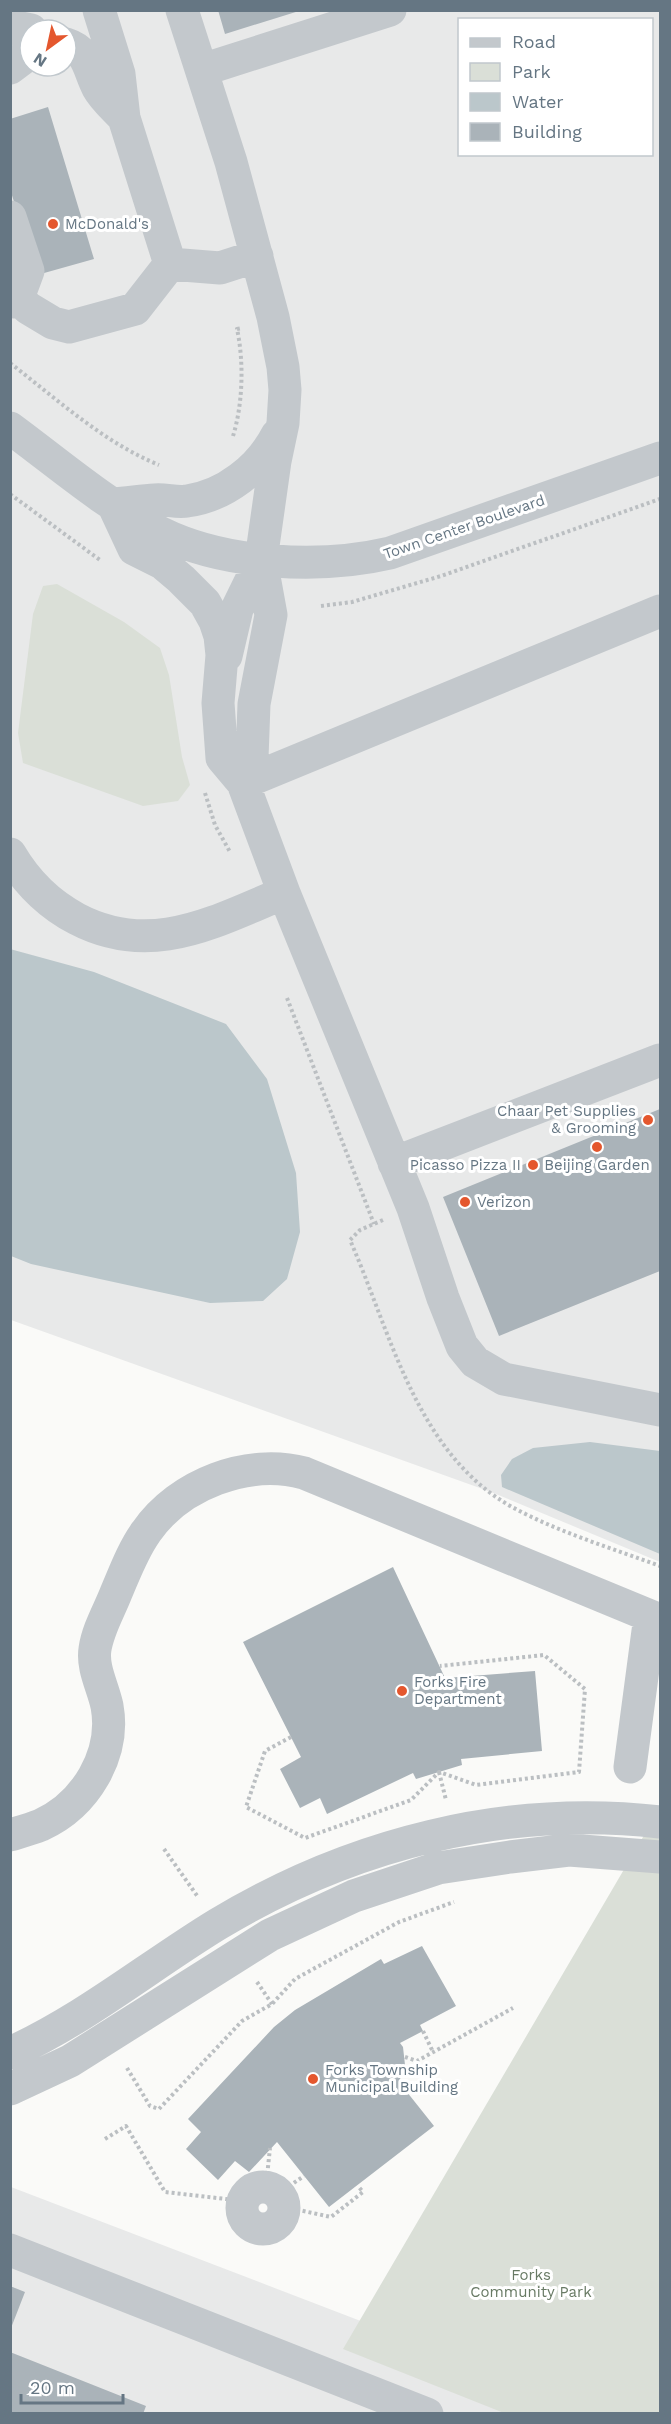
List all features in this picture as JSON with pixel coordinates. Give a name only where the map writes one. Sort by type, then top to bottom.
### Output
[{"type":"street","points":[[99,10],[119,74],[124,118],[170,264]]},
{"type":"street","points":[[182,10],[257,256],[273,316],[285,390],[283,423],[275,461],[261,560],[237,609],[221,673]]},
{"type":"street","points":[[202,70],[390,10]]},
{"type":"street","points":[[78,49],[89,62],[99,90],[124,118]]},
{"type":"street","points":[[10,217],[28,271],[13,294],[39,316],[54,323],[69,327],[135,309],[170,264]]},
{"type":"street","points":[[170,264],[220,268],[257,256]]},
{"type":"street","points":[[283,423],[270,449],[256,466],[217,491],[185,502],[157,500],[113,504],[134,549],[168,568],[194,590],[205,603],[215,621],[220,636],[221,673],[218,703],[222,758],[243,783],[284,893],[413,1208],[462,1346],[475,1362],[493,1374],[516,1382],[660,1410]]},
{"type":"street","name":"Town Center Boulevard","points":[[10,428],[113,504],[160,532],[190,545],[261,560],[329,562],[365,559],[390,553],[660,458]]},
{"type":"street","points":[[243,783],[252,758],[254,704],[271,615],[261,560]]},
{"type":"street","points":[[243,783],[660,611]]},
{"type":"street","points":[[11,855],[37,892],[62,912],[102,929],[136,935],[168,934],[190,929],[284,893]]},
{"type":"street","points":[[394,1163],[660,1060]]},
{"type":"street","points":[[10,1835],[41,1825],[63,1812],[89,1785],[103,1757],[109,1737],[107,1707],[95,1665],[95,1651],[102,1625],[146,1531],[162,1513],[200,1486],[221,1478],[265,1468],[285,1468],[304,1473],[655,1618],[630,1767]]},
{"type":"street","points":[[10,2053],[44,2037],[217,1925],[273,1894],[342,1864],[431,1835],[505,1823],[568,1816],[660,1822]]},
{"type":"street","points":[[10,2089],[62,2066],[237,1954],[289,1925],[354,1896],[438,1868],[569,1850],[660,1857]]},
{"type":"street","points":[[273,1894],[289,1925]]},
{"type":"street","points":[[44,2037],[62,2066]]},
{"type":"street","points":[[10,2250],[427,2414]]},
{"type":"path","points":[[230,442],[238,413],[240,383],[240,343],[237,329],[273,316]]},
{"type":"path","points":[[10,363],[101,434],[130,453],[161,466]]},
{"type":"path","points":[[10,494],[107,565]]},
{"type":"path","points":[[321,606],[352,602],[441,576],[660,499]]},
{"type":"path","points":[[205,790],[215,825],[234,856]]},
{"type":"path","points":[[286,996],[374,1224]]},
{"type":"path","points":[[413,1208],[374,1224],[353,1235],[350,1240],[395,1352],[420,1407],[436,1435],[472,1477],[512,1507],[659,1566],[660,1572]]},
{"type":"path","points":[[291,1737],[265,1751],[246,1807],[305,1838],[411,1800],[439,1772],[476,1785],[579,1772],[585,1689],[544,1655],[440,1666]]},
{"type":"path","points":[[127,2068],[150,2106],[159,2109],[242,2021],[272,2004],[295,1979],[399,1922],[459,1900]]},
{"type":"path","points":[[405,2057],[417,2061],[513,2008]]},
{"type":"path","points":[[423,2031],[434,2052]]},
{"type":"path","points":[[105,2139],[126,2126],[165,2192],[275,2193],[331,2217],[363,2192],[358,2186]]},
{"type":"path","points":[[270,2148],[275,2193]]},
{"type":"shaded area","points":[[10,11],[660,11],[660,1562],[491,1492],[11,1320]]},
{"type":"shaded area","points":[[11,2187],[601,2413],[11,2413]]},
{"type":"green space","points":[[57,584],[124,622],[160,648],[169,675],[182,757],[190,785],[178,801],[143,806],[23,763],[18,733],[33,614],[43,586]]},
{"type":"green space","name":"Forks Community Park","points":[[660,1808],[660,2413],[504,2413],[343,2349]]},
{"type":"water","points":[[10,949],[94,972],[226,1024],[267,1079],[296,1173],[300,1232],[287,1279],[263,1301],[210,1303],[31,1264],[11,1256]]},
{"type":"water","points":[[590,1442],[660,1451],[660,1554],[502,1487],[501,1475],[512,1459],[533,1448]]},
{"type":"building","points":[[218,10],[299,10],[299,11],[225,34]]},
{"type":"building","name":"McDonald's","points":[[48,107],[94,259],[37,275],[10,189],[10,119]]},
{"type":"building","points":[[660,1109],[660,1271],[499,1336],[443,1197]]},
{"type":"building","name":"Forks Fire Department","points":[[393,1567],[445,1678],[535,1671],[542,1751],[461,1759],[462,1765],[416,1779],[413,1773],[327,1814],[320,1798],[300,1808],[280,1769],[301,1757],[243,1642]]},
{"type":"building","name":"Forks Township Municipal Building","points":[[422,1946],[456,2006],[420,2025],[423,2031],[400,2043],[403,2047],[405,2065],[399,2082],[434,2126],[329,2207],[277,2142],[249,2172],[235,2161],[218,2180],[186,2149],[201,2132],[188,2119],[274,2027],[295,2010],[381,1959],[384,1964]]},
{"type":"building","points":[[10,2286],[25,2292],[11,2328],[10,2328]]},
{"type":"building","points":[[10,2352],[146,2406],[143,2414],[10,2414]]},
{"type":"place","name":"McDonald's","points":[[53,224]]},
{"type":"place","name":"Chaar Pet Supplies & Grooming","points":[[648,1120]]},
{"type":"place","name":"Beijing Garden","points":[[597,1147]]},
{"type":"place","name":"Picasso Pizza II","points":[[533,1165]]},
{"type":"place","name":"Verizon","points":[[465,1202]]},
{"type":"place","name":"Forks Fire Department","points":[[402,1691]]},
{"type":"place","name":"Forks Township Municipal Building","points":[[313,2079]]}]
